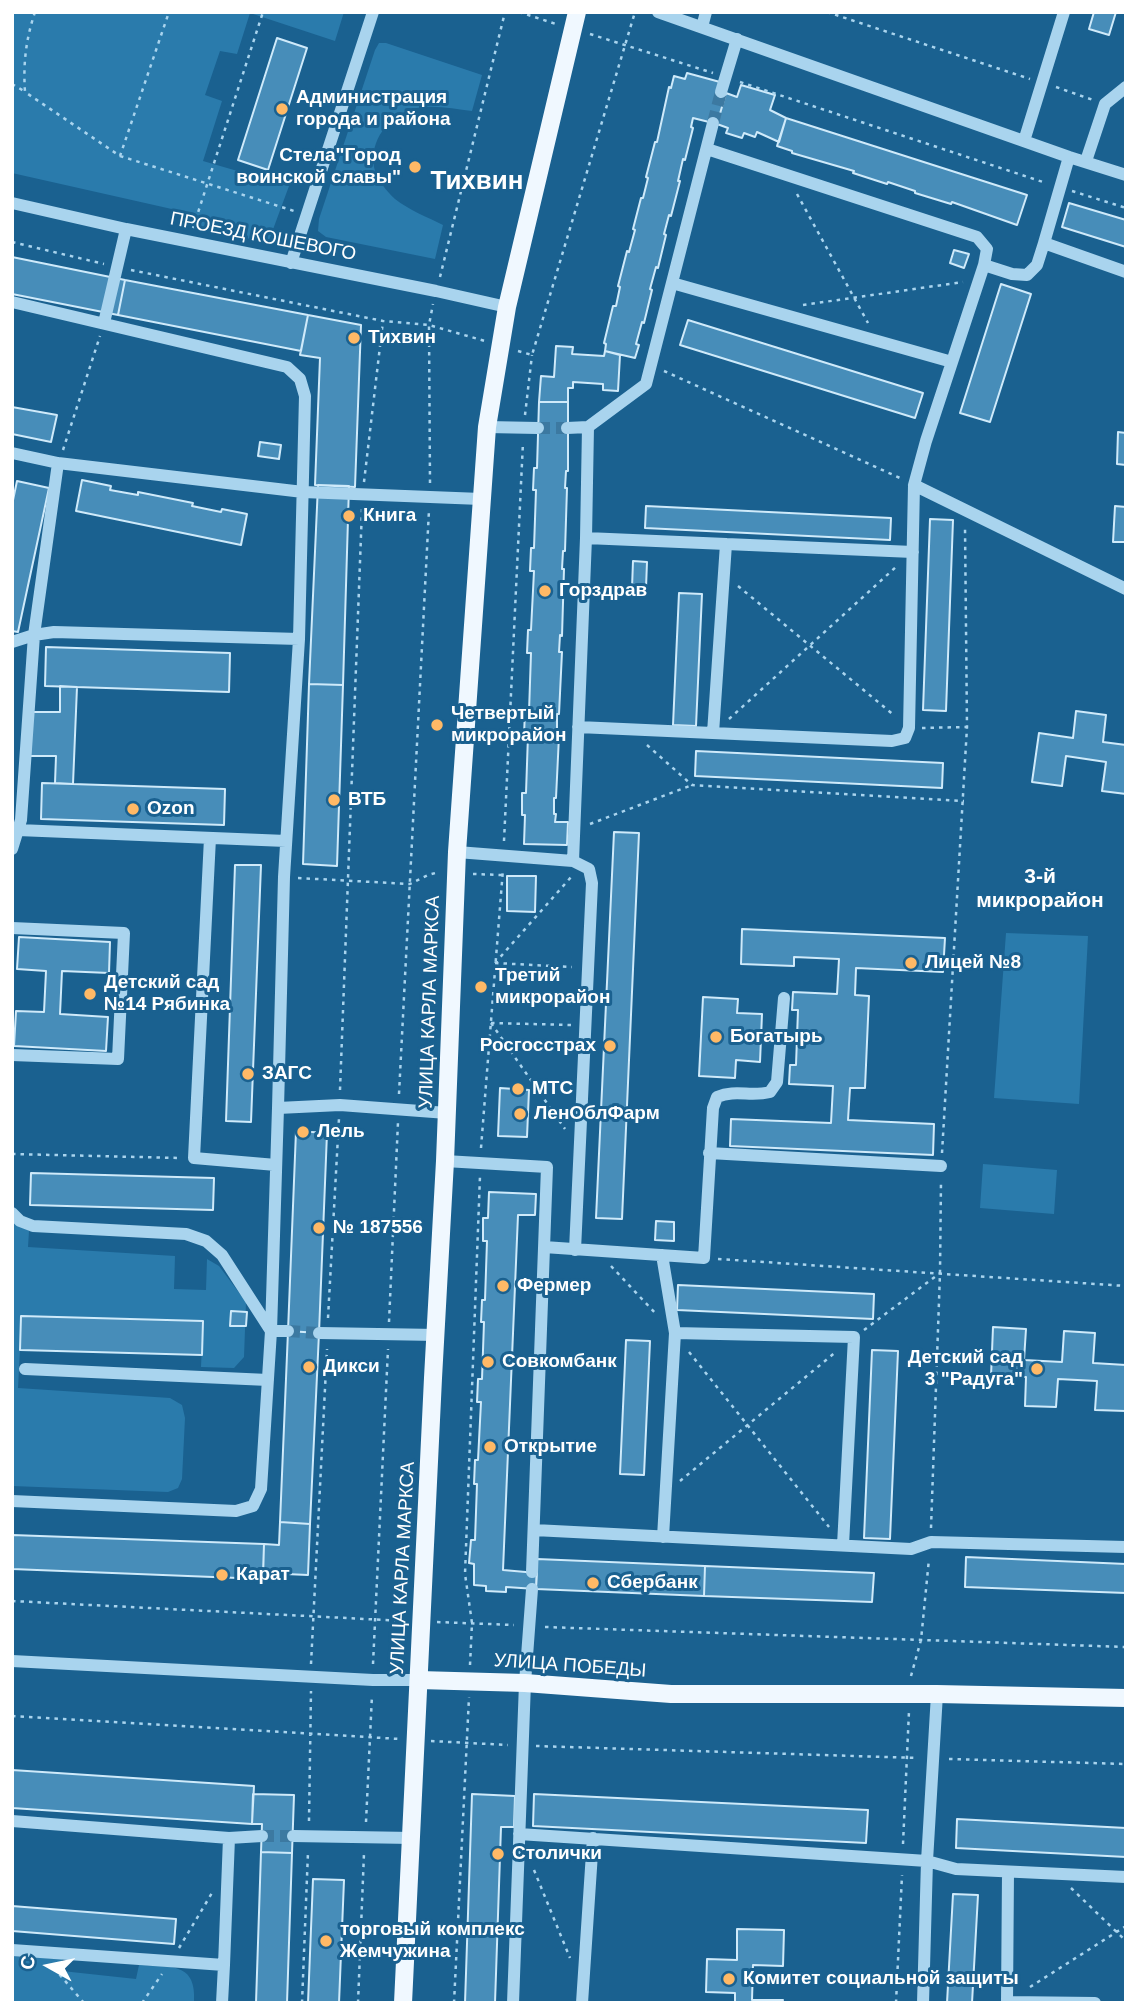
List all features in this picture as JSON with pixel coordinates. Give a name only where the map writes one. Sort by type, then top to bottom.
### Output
[{"type":"main road","name":"УЛИЦА КАРЛА МАРКСА","points":[[403,2003],[437,1335],[457,852],[487,427],[507,307],[574,21]]},
{"type":"main road","name":"УЛИЦА ПОБЕДЫ","points":[[419,1680],[525,1683],[671,1694],[937,1694],[1126,1698]]},
{"type":"street","points":[[291,263],[373,12]]},
{"type":"street","points":[[658,12],[1126,175]]},
{"type":"street","points":[[702,27],[706,12]]},
{"type":"street","points":[[1024,141],[1064,12]]},
{"type":"street","points":[[721,92],[737,39]]},
{"type":"street","points":[[1086,161],[1105,104],[1126,87]]},
{"type":"street","points":[[567,428],[588,428],[646,384],[712,123]]},
{"type":"street","points":[[578,727],[892,741],[905,738],[909,728],[914,485],[987,249],[976,237],[707,149]]},
{"type":"street","points":[[984,265],[1012,274],[1027,275],[1037,265],[1069,157]]},
{"type":"street","name":"ПРОЕЗД КОШЕВОГО","points":[[12,203],[507,307]]},
{"type":"street","points":[[104,324],[126,229]]},
{"type":"street","points":[[1044,243],[1126,272]]},
{"type":"street","points":[[672,283],[952,362]]},
{"type":"street","points":[[12,302],[287,367],[300,379],[305,396],[299,639],[284,877],[271,1331],[261,1489],[253,1506],[236,1511],[12,1501]]},
{"type":"street","points":[[487,427],[538,428]]},
{"type":"street","points":[[578,863],[575,830],[588,428]]},
{"type":"street","points":[[12,453],[58,463],[303,492],[481,499]]},
{"type":"street","points":[[12,849],[22,820],[34,635],[58,463]]},
{"type":"street","points":[[914,485],[1126,589]]},
{"type":"street","points":[[586,538],[913,552]]},
{"type":"street","points":[[713,733],[726,544]]},
{"type":"street","points":[[12,642],[54,632],[299,639]]},
{"type":"street","points":[[18,830],[286,841]]},
{"type":"street","points":[[211,838],[194,1158],[276,1165]]},
{"type":"street","points":[[457,852],[578,863],[589,869],[592,883],[575,1250]]},
{"type":"street","points":[[12,929],[124,933],[118,1059],[12,1055]]},
{"type":"street","points":[[544,1247],[704,1258],[713,1108],[717,1097],[729,1092],[758,1095],[770,1092],[777,1082],[784,998]]},
{"type":"street","points":[[278,1108],[340,1105],[447,1113]]},
{"type":"street","points":[[709,1153],[942,1166]]},
{"type":"street","points":[[445,1161],[547,1167],[532,1572]]},
{"type":"street","points":[[12,1213],[20,1221],[33,1226],[186,1234],[206,1241],[222,1255],[271,1331]]},
{"type":"street","points":[[662,1255],[675,1333],[663,1537]]},
{"type":"street","points":[[271,1331],[288,1331]]},
{"type":"street","points":[[323,1333],[437,1335]]},
{"type":"street","points":[[675,1333],[854,1337],[843,1545]]},
{"type":"street","points":[[25,1369],[268,1380]]},
{"type":"street","points":[[534,1531],[911,1549],[930,1542],[1126,1547]]},
{"type":"street","points":[[513,2003],[531,1589]]},
{"type":"street","name":"УЛИЦА ПОБЕДЫ","points":[[12,1661],[373,1680],[419,1680]]},
{"type":"street","points":[[923,2003],[927,1861],[937,1694]]},
{"type":"street","points":[[12,1821],[229,1838],[262,1836]]},
{"type":"street","points":[[519,1834],[927,1861],[956,1869],[1126,1877]]},
{"type":"street","points":[[293,1836],[412,1838]]},
{"type":"street","points":[[222,2003],[229,1838]]},
{"type":"street","points":[[582,1996],[593,1838]]},
{"type":"street","points":[[1008,1872],[1007,2002],[1095,2003]]},
{"type":"street","points":[[12,1950],[224,1965]]},
{"type":"path","points":[[25,92],[23,65],[27,34],[36,12]]},
{"type":"path","points":[[120,156],[169,12]]},
{"type":"path","points":[[189,242],[263,12]]},
{"type":"path","points":[[373,1680],[398,1110],[430,495],[429,326],[505,12]]},
{"type":"path","points":[[519,12],[574,21],[626,45],[1126,208]]},
{"type":"path","points":[[454,2003],[472,1623],[465,1574],[480,1162],[504,856],[523,428],[532,355],[635,12]]},
{"type":"path","points":[[827,12],[1105,104]]},
{"type":"path","points":[[12,84],[120,156],[307,215]]},
{"type":"path","points":[[786,175],[878,341]]},
{"type":"path","points":[[12,242],[117,267],[383,321],[429,326],[532,355]]},
{"type":"path","points":[[769,310],[979,279]]},
{"type":"path","points":[[311,1676],[323,1333],[340,1105],[362,494],[383,321]]},
{"type":"path","points":[[58,463],[104,324]]},
{"type":"path","points":[[651,365],[914,485]]},
{"type":"path","points":[[910,1694],[911,1674],[921,1640],[930,1542],[942,1166],[967,727],[965,510]]},
{"type":"path","points":[[713,733],[913,552]]},
{"type":"path","points":[[724,575],[909,728],[967,727]]},
{"type":"path","points":[[630,729],[692,785]]},
{"type":"path","points":[[575,830],[692,785],[964,801]]},
{"type":"path","points":[[495,963],[578,863]]},
{"type":"path","points":[[284,877],[410,884],[440,872],[502,875]]},
{"type":"path","points":[[495,963],[588,968]]},
{"type":"path","points":[[491,1023],[585,1025]]},
{"type":"path","points":[[491,1023],[580,1149]]},
{"type":"path","points":[[12,1154],[194,1158]]},
{"type":"path","points":[[597,1251],[675,1333],[843,1545]]},
{"type":"path","points":[[704,1258],[1126,1286]]},
{"type":"path","points":[[665,1493],[854,1337],[940,1273]]},
{"type":"path","points":[[12,1601],[422,1622],[1126,1647]]},
{"type":"path","points":[[12,1716],[467,1744],[1126,1764]]},
{"type":"path","points":[[534,1870],[582,1996]]},
{"type":"path","points":[[1056,1874],[1126,1941]]},
{"type":"path","points":[[142,2003],[214,1890]]},
{"type":"path","points":[[1007,2002],[1126,1926]]},
{"type":"path","points":[[39,1952],[84,2003]]},
{"type":"shaded area","points":[[12,12],[344,12],[335,41],[250,13],[237,54],[220,51],[205,95],[222,101],[203,161],[289,186],[268,243],[194,226],[185,212],[12,173]]},
{"type":"shaded area","points":[[379,43],[482,75],[472,111],[435,107],[404,112],[382,131],[375,148],[375,171],[389,193],[406,207],[443,225],[435,259],[326,237],[318,231],[319,219]]},
{"type":"shaded area","points":[[1006,933],[1088,936],[1079,1104],[994,1098]]},
{"type":"shaded area","points":[[983,1164],[1057,1170],[1054,1214],[980,1208]]},
{"type":"shaded area","points":[[12,1221],[29,1231],[28,1247],[175,1256],[174,1289],[206,1290],[207,1259],[219,1266],[246,1302],[244,1357],[234,1368],[201,1367],[203,1321],[20,1350],[18,1388],[170,1398],[182,1405],[185,1418],[182,1479],[178,1488],[168,1492],[12,1486]]},
{"type":"shaded area","points":[[12,1956],[62,1959],[62,1971],[136,1979],[139,1965],[180,1969],[191,1980],[194,2003],[12,2003]]},
{"type":"building","points":[[1094,12],[1116,12],[1109,35],[1089,29]]},
{"type":"building","points":[[277,38],[307,48],[268,170],[238,160]]},
{"type":"building","points":[[687,73],[720,82],[726,93],[717,124],[693,118],[693,128],[664,234],[666,235],[658,268],[656,267],[650,289],[652,290],[644,323],[642,322],[636,344],[639,345],[635,358],[605,351],[604,343],[613,306],[616,306],[618,286],[635,230],[633,229],[669,87],[671,88],[674,76],[685,79]]},
{"type":"building","points":[[741,85],[775,95],[770,110],[786,118],[779,142],[757,132],[755,137],[744,133],[742,138],[726,133],[728,128],[717,124],[726,93],[737,97]]},
{"type":"building","points":[[786,118],[1027,195],[1017,225],[792,153],[777,146]]},
{"type":"building","points":[[1069,203],[1126,220],[1126,247],[1062,227]]},
{"type":"building","points":[[954,250],[969,254],[964,268],[950,263]]},
{"type":"building","points":[[12,257],[125,280],[118,315],[12,294]]},
{"type":"building","points":[[125,280],[308,315],[301,351],[118,315]]},
{"type":"building","points":[[1001,284],[1031,294],[990,422],[960,413]]},
{"type":"building","points":[[308,315],[361,325],[355,487],[315,485],[320,358],[300,355]]},
{"type":"building","points":[[688,320],[923,393],[915,418],[680,345]]},
{"type":"building","points":[[556,346],[573,347],[572,354],[604,356],[605,351],[620,355],[618,391],[603,390],[603,384],[573,382],[573,388],[568,388],[568,402],[539,402],[541,376],[554,377]]},
{"type":"building","points":[[539,402],[568,402],[568,471],[562,569],[562,636],[560,635],[559,652],[562,652],[554,798],[555,822],[568,822],[567,845],[524,844],[525,815],[522,815],[522,793],[526,793],[528,735],[524,735],[525,711],[529,712],[531,653],[527,653],[534,571],[530,571],[531,548],[534,548],[536,490],[533,490],[534,468],[537,468]]},
{"type":"building","points":[[12,407],[57,415],[51,442],[12,434]]},
{"type":"building","points":[[1118,432],[1126,433],[1126,465],[1117,464]]},
{"type":"building","points":[[260,442],[281,445],[279,459],[258,456]]},
{"type":"building","points":[[82,480],[111,486],[110,490],[138,495],[138,492],[193,503],[192,506],[221,512],[222,509],[247,514],[241,545],[76,511]]},
{"type":"building","points":[[17,481],[49,488],[18,632],[12,631],[12,505]]},
{"type":"building","points":[[318,485],[349,486],[343,685],[309,684]]},
{"type":"building","points":[[646,506],[891,518],[890,540],[645,528]]},
{"type":"building","points":[[1115,506],[1126,507],[1126,542],[1113,542]]},
{"type":"building","points":[[930,519],[953,520],[946,711],[923,710]]},
{"type":"building","points":[[633,561],[647,562],[646,588],[632,588]]},
{"type":"building","points":[[679,593],[702,594],[696,726],[673,725]]},
{"type":"building","points":[[46,647],[230,653],[229,692],[45,686]]},
{"type":"building","points":[[309,684],[343,685],[337,866],[303,864]]},
{"type":"building","points":[[60,686],[77,687],[73,784],[55,783],[56,756],[30,756],[32,712],[60,712]]},
{"type":"building","points":[[1076,711],[1106,715],[1103,742],[1126,745],[1126,794],[1102,791],[1106,762],[1066,756],[1062,786],[1032,782],[1039,733],[1073,738]]},
{"type":"building","points":[[696,751],[943,763],[942,788],[695,776]]},
{"type":"building","points":[[42,783],[225,789],[224,825],[41,819]]},
{"type":"building","points":[[614,832],[639,833],[622,1219],[596,1218]]},
{"type":"building","points":[[235,865],[261,865],[251,1122],[226,1121]]},
{"type":"building","points":[[507,876],[536,876],[535,912],[507,911]]},
{"type":"building","points":[[742,929],[945,938],[943,972],[856,968],[855,995],[869,996],[865,1088],[850,1088],[848,1120],[934,1124],[933,1155],[730,1146],[731,1119],[831,1123],[833,1086],[789,1084],[790,1065],[796,1065],[798,1010],[792,1010],[793,992],[837,994],[839,959],[794,957],[794,966],[741,964]]},
{"type":"building","points":[[19,937],[110,942],[109,973],[62,971],[60,1014],[108,1017],[106,1051],[14,1046],[16,1011],[44,1012],[46,971],[17,969]]},
{"type":"building","points":[[703,997],[738,999],[737,1013],[762,1014],[760,1062],[736,1060],[735,1078],[699,1076]]},
{"type":"building","points":[[500,1088],[529,1090],[527,1137],[498,1136]]},
{"type":"building","points":[[296,1131],[327,1133],[319,1333],[288,1331]]},
{"type":"building","points":[[31,1173],[214,1178],[213,1210],[30,1205]]},
{"type":"building","points":[[489,1192],[536,1194],[535,1215],[518,1215],[503,1570],[537,1573],[536,1589],[506,1587],[506,1592],[486,1591],[486,1586],[474,1585],[474,1564],[469,1563],[471,1540],[475,1540],[475,1460],[478,1460],[481,1402],[477,1402],[478,1379],[482,1379],[484,1322],[481,1322],[482,1300],[485,1300],[487,1241],[483,1241],[483,1218],[488,1218]]},
{"type":"building","points":[[656,1221],[674,1222],[674,1241],[655,1240]]},
{"type":"building","points":[[678,1285],[874,1294],[873,1319],[677,1310]]},
{"type":"building","points":[[231,1311],[247,1312],[246,1326],[230,1326]]},
{"type":"building","points":[[21,1316],[203,1321],[202,1355],[20,1350]]},
{"type":"building","points":[[993,1327],[1026,1329],[1024,1360],[1062,1362],[1064,1331],[1095,1333],[1093,1363],[1126,1365],[1126,1411],[1095,1410],[1097,1381],[1058,1379],[1056,1407],[1025,1406],[1026,1377],[991,1376]]},
{"type":"building","points":[[288,1331],[319,1333],[310,1524],[280,1522]]},
{"type":"building","points":[[626,1340],[650,1341],[644,1475],[620,1474]]},
{"type":"building","points":[[872,1350],[898,1351],[890,1539],[864,1538]]},
{"type":"building","points":[[280,1522],[310,1524],[308,1575],[263,1573],[264,1544],[279,1545]]},
{"type":"building","points":[[12,1535],[264,1544],[263,1579],[12,1569]]},
{"type":"building","points":[[966,1557],[1126,1564],[1126,1593],[965,1587]]},
{"type":"building","points":[[537,1559],[705,1566],[704,1596],[536,1589]]},
{"type":"building","points":[[705,1566],[874,1573],[872,1602],[704,1596]]},
{"type":"building","points":[[12,1770],[254,1786],[252,1824],[12,1808]]},
{"type":"building","points":[[253,1794],[294,1795],[292,1853],[261,1852],[262,1824],[252,1824]]},
{"type":"building","points":[[472,1794],[515,1796],[514,1827],[501,1827],[495,2003],[465,2003]]},
{"type":"building","points":[[534,1794],[868,1810],[866,1843],[533,1826]]},
{"type":"building","points":[[957,1819],[1126,1828],[1126,1857],[956,1848]]},
{"type":"building","points":[[261,1852],[292,1853],[287,2003],[256,2003]]},
{"type":"building","name":"торговый комплекс Жемчужина","points":[[313,1879],[344,1880],[339,2003],[308,2003]]},
{"type":"building","points":[[953,1894],[978,1895],[972,2003],[947,2003]]},
{"type":"building","points":[[12,1906],[176,1919],[174,1944],[12,1931]]},
{"type":"building","name":"Комитет социальной защиты","points":[[737,1929],[784,1930],[783,1966],[753,1965],[752,2000],[783,2000],[782,2003],[735,2003],[735,1993],[706,1992],[707,1959],[737,1960]]},
{"type":"tunnel","points":[[713,123],[721,92]]},
{"type":"tunnel","points":[[538,428],[567,428]]},
{"type":"tunnel","points":[[288,1331],[319,1333]]},
{"type":"tunnel","points":[[262,1836],[293,1836]]},
{"type":"place","name":"Администрация города и района","points":[[282,109]]},
{"type":"place","name":"Стела\"Город воинской славы\"","points":[[415,167]]},
{"type":"place","name":"Тихвин","points":[[354,338]]},
{"type":"place","name":"Книга","points":[[349,516]]},
{"type":"place","name":"Горздрав","points":[[545,591]]},
{"type":"place","name":"Четвертый микрорайон","points":[[437,725]]},
{"type":"place","name":"ВТБ","points":[[334,800]]},
{"type":"place","name":"Ozon","points":[[133,809]]},
{"type":"place","name":"Лицей №8","points":[[911,963]]},
{"type":"place","name":"Третий микрорайон","points":[[481,987]]},
{"type":"place","name":"Детский сад №14 Рябинка","points":[[90,994]]},
{"type":"place","name":"Богатырь","points":[[716,1037]]},
{"type":"place","name":"Росгосстрах","points":[[610,1046]]},
{"type":"place","name":"ЗАГС","points":[[248,1074]]},
{"type":"place","name":"МТС","points":[[518,1089]]},
{"type":"place","name":"ЛенОблФарм","points":[[520,1114]]},
{"type":"place","name":"Лель","points":[[303,1132]]},
{"type":"place","name":"№ 187556","points":[[319,1228]]},
{"type":"place","name":"Фермер","points":[[503,1286]]},
{"type":"place","name":"Совкомбанк","points":[[488,1362]]},
{"type":"place","name":"Дикси","points":[[309,1367]]},
{"type":"place","name":"Детский сад 3 \"Радуга\"","points":[[1037,1369]]},
{"type":"place","name":"Открытие","points":[[490,1447]]},
{"type":"place","name":"Карат","points":[[222,1575]]},
{"type":"place","name":"Сбербанк","points":[[593,1583]]},
{"type":"place","name":"Столички","points":[[498,1854]]},
{"type":"place","name":"торговый комплекс Жемчужина","points":[[326,1941]]},
{"type":"place","name":"Комитет социальной защиты","points":[[729,1979]]},
{"type":"district","name":"Тихвин","points":[[477,182]]},
{"type":"district","name":"3-й микрорайон","points":[[1040,889]]}]
